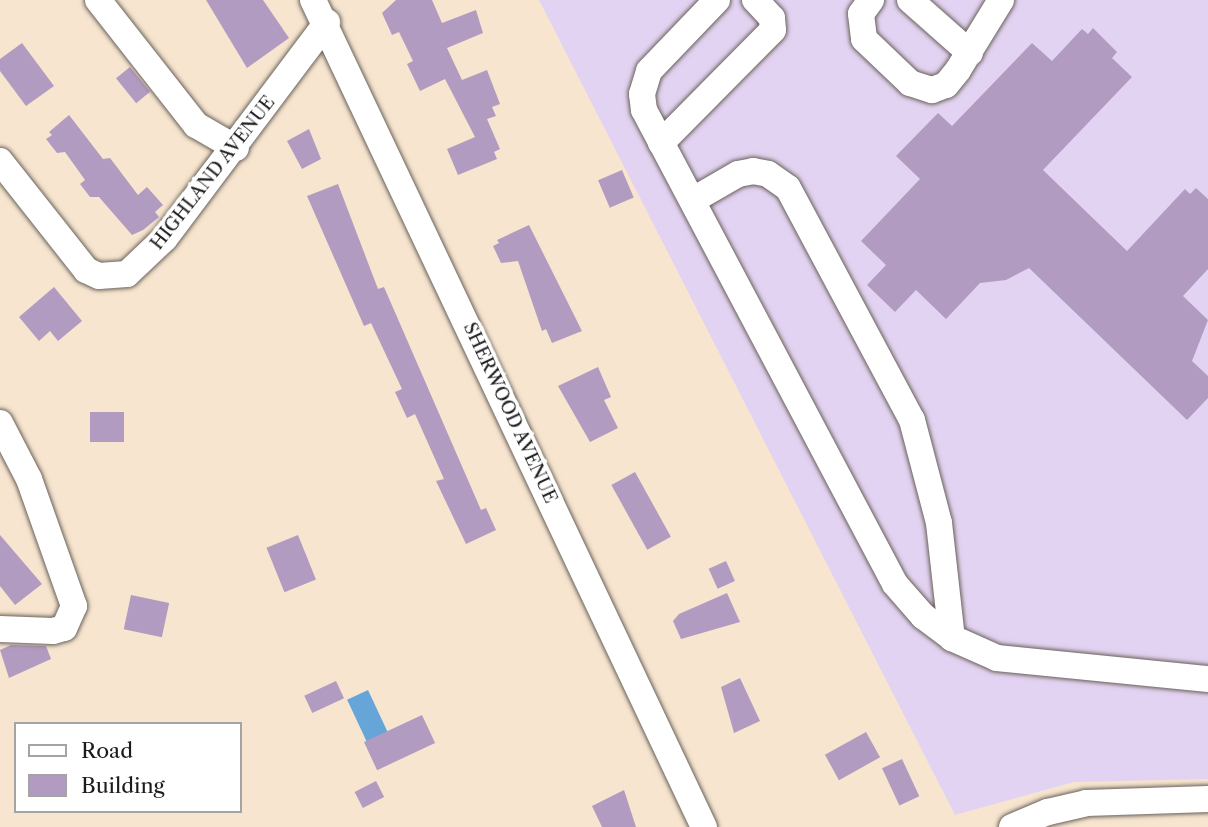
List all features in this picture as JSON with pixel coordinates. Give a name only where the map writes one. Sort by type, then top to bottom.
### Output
[{"type":"street","points":[[98,0],[196,125],[236,148]]},
{"type":"street","points":[[717,0],[649,71],[644,82],[644,110],[895,584],[923,616],[951,638],[1016,662],[1208,678]]},
{"type":"street","points":[[662,143],[773,30],[772,18],[755,0]]},
{"type":"street","points":[[871,0],[861,14],[864,39],[921,88],[946,85],[970,53],[1001,0]]},
{"type":"street","points":[[910,0],[970,53]]},
{"type":"street","name":"HIGHLAND AVENUE","points":[[0,161],[86,270],[113,277],[136,268],[165,238],[236,148],[320,11]]},
{"type":"street","name":"SHERWOOD AVENUE","points":[[320,11],[704,827]]},
{"type":"street","points":[[693,200],[738,174],[753,171],[768,174],[788,188],[912,420],[939,523],[951,638]]},
{"type":"street","points":[[0,424],[29,479],[74,606],[64,628],[53,632],[0,629]]},
{"type":"street","points":[[1013,827],[1048,812],[1086,803],[1208,799]]},
{"type":"shaded area","points":[[539,0],[1208,0],[1208,779],[1074,782],[955,815]]},
{"type":"water","points":[[368,690],[388,733],[367,742],[347,700]]},
{"type":"building","points":[[206,0],[263,0],[289,38],[247,68]]},
{"type":"building","points":[[396,0],[432,0],[442,23],[476,10],[483,33],[447,48],[462,80],[487,70],[500,104],[492,107],[496,116],[487,119],[500,149],[494,152],[497,159],[458,175],[447,149],[475,137],[445,79],[420,91],[407,64],[413,61],[399,32],[392,35],[382,13]]},
{"type":"building","points":[[1093,28],[1117,52],[1112,58],[1132,77],[1043,170],[1127,251],[1185,189],[1190,194],[1196,188],[1208,199],[1208,269],[1183,296],[1208,320],[1192,361],[1208,376],[1208,398],[1187,420],[1029,268],[1006,280],[980,283],[946,319],[916,290],[895,312],[867,285],[886,265],[861,241],[920,179],[896,156],[938,113],[952,126],[1032,43],[1052,61],[1082,29],[1088,34]]},
{"type":"building","points":[[22,43],[54,86],[26,106],[0,71],[0,59]]},
{"type":"building","points":[[130,67],[150,92],[136,103],[116,78]]},
{"type":"building","points":[[69,115],[103,159],[110,158],[138,195],[147,187],[163,205],[155,212],[159,217],[143,230],[132,235],[99,197],[90,197],[80,184],[85,180],[65,152],[57,153],[46,139],[52,135],[49,132]]},
{"type":"building","points":[[309,129],[321,159],[302,169],[287,141]]},
{"type":"building","points":[[622,170],[634,198],[610,208],[598,180]]},
{"type":"building","points":[[338,184],[378,289],[384,287],[481,510],[486,508],[496,530],[466,544],[436,481],[444,479],[415,414],[407,418],[395,392],[402,389],[371,323],[364,326],[307,196]]},
{"type":"building","points":[[529,225],[582,331],[552,343],[546,329],[542,331],[518,261],[501,263],[493,246],[499,243],[497,240]]},
{"type":"building","points":[[54,287],[82,321],[58,341],[50,331],[39,341],[19,317]]},
{"type":"building","points":[[598,367],[611,397],[604,400],[618,428],[590,442],[558,386]]},
{"type":"building","points":[[90,412],[124,412],[124,442],[90,442]]},
{"type":"building","points":[[635,472],[671,537],[647,550],[611,485]]},
{"type":"building","points":[[0,535],[42,584],[15,605],[0,586]]},
{"type":"building","points":[[298,535],[316,580],[284,592],[266,548]]},
{"type":"building","points":[[726,561],[735,581],[718,589],[709,569]]},
{"type":"building","points":[[727,593],[740,622],[681,639],[673,621],[679,614]]},
{"type":"building","points":[[131,595],[169,603],[162,637],[124,629]]},
{"type":"building","points":[[11,645],[46,646],[51,659],[9,678],[0,650]]},
{"type":"building","points":[[740,678],[760,721],[734,733],[721,687]]},
{"type":"building","points":[[336,681],[344,698],[312,713],[304,696]]},
{"type":"building","points":[[422,715],[435,743],[377,770],[364,742]]},
{"type":"building","points":[[866,732],[880,757],[839,780],[825,755]]},
{"type":"building","points":[[902,759],[919,796],[899,805],[882,768]]},
{"type":"building","points":[[376,781],[384,797],[363,808],[355,792]]},
{"type":"building","points":[[624,790],[636,827],[602,827],[592,806]]}]
